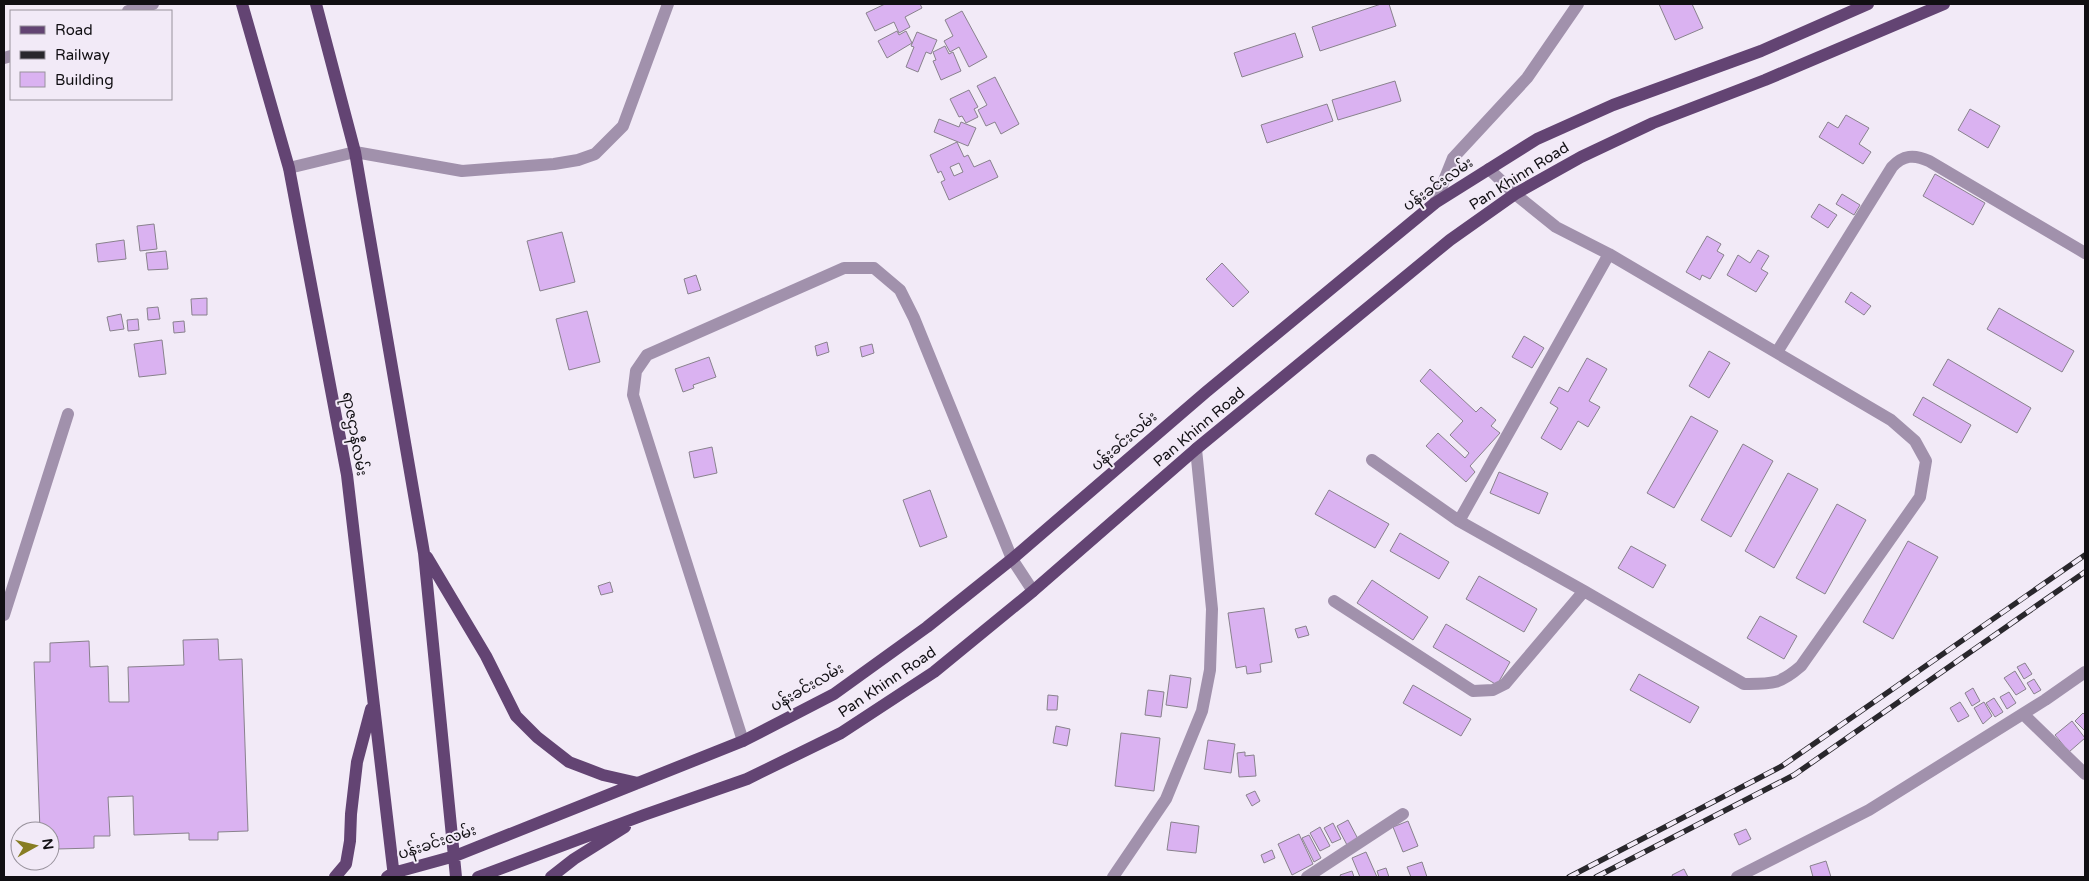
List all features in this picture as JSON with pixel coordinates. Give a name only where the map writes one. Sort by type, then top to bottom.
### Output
[{"type":"main road","name":"ရာဇဌာနီလမ်း","points":[[242,4],[289,168],[347,474],[391,876]]},
{"type":"main road","points":[[316,4],[355,152],[424,553],[456,877]]},
{"type":"main road","name":"ပန်းခင်းလမ်း","points":[[391,876],[455,856],[743,741],[834,694],[927,627],[1012,559],[1206,392],[1435,202],[1537,139],[1613,105],[1761,51],[1868,4]]},
{"type":"main road","name":"Pan Khinn Road","points":[[478,877],[644,814],[747,779],[842,733],[934,672],[1034,591],[1196,449],[1450,240],[1515,194],[1581,157],[1653,123],[1765,80],[1944,4]]},
{"type":"main road","points":[[424,553],[486,656],[516,716],[536,738],[569,762],[603,775],[638,783]]},
{"type":"main road","points":[[335,877],[346,864],[350,841],[357,762],[373,702]]},
{"type":"main road","points":[[551,877],[574,859],[644,814]]},
{"type":"street","points":[[132,10],[153,4]]},
{"type":"street","points":[[289,168],[355,152],[462,171],[554,164],[578,160],[595,154],[622,126],[668,4]]},
{"type":"street","points":[[1435,202],[1453,158],[1527,78],[1578,4]]},
{"type":"street","points":[[1776,352],[1892,167],[1906,157],[1918,156],[1928,161],[2085,253]]},
{"type":"street","points":[[1372,460],[1459,521],[1584,590],[1744,684],[1769,684],[1786,679],[1801,666],[1920,497],[1926,461],[1915,441],[1891,420],[1609,254],[1556,227],[1515,194],[1489,169]]},
{"type":"street","points":[[1459,521],[1609,254]]},
{"type":"street","points":[[743,741],[633,395],[636,371],[647,355],[844,268],[874,268],[900,290],[914,318],[1012,559],[1034,591]]},
{"type":"street","points":[[4,615],[68,414]]},
{"type":"street","points":[[1113,877],[1166,799],[1202,711],[1210,670],[1212,609],[1196,449]]},
{"type":"street","points":[[1334,601],[1473,691],[1493,690],[1505,684],[1584,590]]},
{"type":"street","points":[[1737,877],[1869,810],[2023,714],[2085,672]]},
{"type":"street","points":[[2023,714],[2085,774]]},
{"type":"street","points":[[1307,877],[1403,814]]},
{"type":"building","points":[[885,4],[920,4],[922,8],[905,17],[910,27],[899,33],[894,22],[875,31],[866,13]]},
{"type":"building","points":[[1381,4],[1389,4],[1396,26],[1320,51],[1312,27]]},
{"type":"building","points":[[1659,4],[1692,4],[1703,28],[1675,40]]},
{"type":"building","points":[[962,11],[987,57],[969,67],[959,47],[950,52],[944,41],[953,36],[945,20]]},
{"type":"building","points":[[897,31],[899,35],[906,31],[912,43],[887,58],[878,41]]},
{"type":"building","points":[[917,32],[937,40],[931,54],[926,52],[918,72],[906,67],[914,47],[911,46]]},
{"type":"building","points":[[1295,33],[1303,57],[1242,77],[1234,53]]},
{"type":"building","points":[[945,46],[949,54],[953,52],[961,71],[941,80],[933,61],[936,60],[933,52]]},
{"type":"building","points":[[995,77],[1019,124],[1001,134],[995,122],[986,126],[978,110],[987,105],[977,86]]},
{"type":"building","points":[[1395,81],[1401,101],[1338,120],[1332,100]]},
{"type":"building","points":[[969,90],[978,107],[974,109],[978,117],[966,123],[962,116],[959,117],[950,99]]},
{"type":"building","points":[[1327,104],[1333,121],[1267,143],[1261,125]]},
{"type":"building","points":[[1970,109],[2000,126],[1988,148],[1958,130]]},
{"type":"building","points":[[1846,115],[1869,128],[1859,144],[1871,152],[1863,164],[1819,137],[1828,122],[1838,128]]},
{"type":"building","points":[[939,119],[959,127],[961,122],[976,128],[968,146],[934,132]]},
{"type":"building","points":[[957,142],[964,157],[968,155],[974,167],[990,160],[998,177],[949,200],[941,182],[945,180],[941,171],[938,173],[930,155]],"holes":[[[959,163],[963,172],[954,176],[950,167]]]},
{"type":"building","points":[[1935,174],[1985,203],[1973,225],[1923,196]]},
{"type":"building","points":[[1842,194],[1860,205],[1854,215],[1836,204]]},
{"type":"building","points":[[1819,204],[1837,215],[1828,228],[1811,217]]},
{"type":"building","points":[[154,224],[157,249],[140,251],[137,226]]},
{"type":"building","points":[[562,232],[575,282],[540,291],[527,241]]},
{"type":"building","points":[[1707,236],[1721,244],[1717,251],[1724,255],[1710,279],[1702,275],[1700,280],[1686,272]]},
{"type":"building","points":[[124,240],[126,259],[98,262],[96,244]]},
{"type":"building","points":[[1758,250],[1769,256],[1761,269],[1768,273],[1756,292],[1727,275],[1738,255],[1750,263]]},
{"type":"building","points":[[166,251],[168,269],[148,270],[146,253]]},
{"type":"building","points":[[1222,263],[1249,292],[1233,307],[1206,279]]},
{"type":"building","points":[[696,275],[701,290],[688,294],[684,279]]},
{"type":"building","points":[[1851,292],[1871,306],[1864,315],[1845,302]]},
{"type":"building","points":[[207,298],[207,315],[192,315],[191,299]]},
{"type":"building","points":[[158,307],[160,319],[148,320],[147,308]]},
{"type":"building","points":[[1999,308],[2074,351],[2062,372],[1987,329]]},
{"type":"building","points":[[587,311],[600,362],[569,370],[556,319]]},
{"type":"building","points":[[121,314],[124,329],[110,331],[107,317]]},
{"type":"building","points":[[138,319],[139,330],[128,331],[127,320]]},
{"type":"building","points":[[184,321],[185,332],[174,333],[173,322]]},
{"type":"building","points":[[1524,336],[1544,348],[1532,368],[1512,357]]},
{"type":"building","points":[[162,340],[166,374],[139,377],[134,344]]},
{"type":"building","points":[[827,342],[829,352],[817,356],[815,346]]},
{"type":"building","points":[[872,344],[874,353],[862,357],[860,347]]},
{"type":"building","points":[[1709,351],[1730,363],[1709,398],[1689,386]]},
{"type":"building","points":[[709,357],[716,377],[693,385],[694,388],[683,392],[675,369]]},
{"type":"building","points":[[1587,358],[1607,369],[1589,401],[1600,407],[1588,427],[1578,421],[1561,450],[1541,438],[1558,408],[1550,403],[1559,387],[1568,392]]},
{"type":"building","points":[[1948,359],[2031,408],[2017,433],[1933,385]]},
{"type":"building","points":[[1430,369],[1476,412],[1481,407],[1496,420],[1491,426],[1500,433],[1470,466],[1475,472],[1466,482],[1426,446],[1438,433],[1465,458],[1469,453],[1450,435],[1463,421],[1420,381]]},
{"type":"building","points":[[1923,397],[1971,425],[1961,443],[1913,415]]},
{"type":"building","points":[[1691,416],[1718,431],[1674,508],[1647,493]]},
{"type":"building","points":[[1743,444],[1773,461],[1731,537],[1701,520]]},
{"type":"building","points":[[712,447],[717,473],[694,478],[689,452]]},
{"type":"building","points":[[1499,472],[1548,493],[1539,514],[1490,493]]},
{"type":"building","points":[[1788,473],[1818,489],[1774,568],[1745,551]]},
{"type":"building","points":[[930,490],[947,537],[920,547],[903,500]]},
{"type":"building","points":[[1329,490],[1389,524],[1375,548],[1315,514]]},
{"type":"building","points":[[1837,504],[1866,520],[1825,594],[1796,578]]},
{"type":"building","points":[[1400,533],[1449,562],[1439,579],[1390,551]]},
{"type":"building","points":[[1908,541],[1938,557],[1893,639],[1863,622]]},
{"type":"building","points":[[1631,546],[1666,565],[1653,588],[1618,568]]},
{"type":"building","points":[[1479,576],[1537,609],[1524,632],[1466,599]]},
{"type":"building","points":[[1372,580],[1428,617],[1413,640],[1357,603]]},
{"type":"building","points":[[610,582],[613,592],[601,595],[598,586]]},
{"type":"building","points":[[1264,608],[1272,662],[1260,664],[1261,672],[1247,674],[1246,666],[1236,668],[1228,613]]},
{"type":"building","points":[[1760,616],[1797,636],[1784,659],[1747,638]]},
{"type":"building","points":[[1446,624],[1510,662],[1497,685],[1433,647]]},
{"type":"building","points":[[1306,626],[1309,635],[1298,638],[1295,629]]},
{"type":"building","points":[[218,639],[219,660],[242,659],[248,831],[218,832],[218,840],[189,840],[189,833],[134,835],[133,796],[108,797],[110,836],[94,836],[94,848],[60,849],[60,821],[40,821],[34,662],[50,662],[50,643],[89,641],[90,667],[108,666],[109,702],[129,702],[128,667],[184,665],[183,640]]},
{"type":"building","points":[[2025,663],[2032,674],[2024,679],[2017,667]]},
{"type":"building","points":[[2015,671],[2026,689],[2016,695],[2004,678]]},
{"type":"building","points":[[1639,674],[1699,707],[1690,723],[1630,690]]},
{"type":"building","points":[[1170,675],[1191,678],[1187,708],[1166,705]]},
{"type":"building","points":[[2034,679],[2041,690],[2034,694],[2027,683]]},
{"type":"building","points":[[1413,685],[1471,719],[1461,736],[1403,703]]},
{"type":"building","points":[[1973,688],[1980,701],[1972,706],[1965,693]]},
{"type":"building","points":[[1148,690],[1164,692],[1161,717],[1145,715]]},
{"type":"building","points":[[2009,692],[2016,703],[2007,709],[2000,697]]},
{"type":"building","points":[[1048,695],[1058,696],[1057,710],[1047,710]]},
{"type":"building","points":[[1994,698],[2003,712],[1995,717],[1986,703]]},
{"type":"building","points":[[1960,702],[1969,716],[1958,722],[1950,708]]},
{"type":"building","points":[[1984,702],[1992,716],[1983,724],[1974,708]]},
{"type":"building","points":[[2083,713],[2085,715],[2085,731],[2075,721]]},
{"type":"building","points":[[2072,721],[2085,738],[2069,752],[2055,735]]},
{"type":"building","points":[[1056,726],[1070,729],[1067,746],[1053,743]]},
{"type":"building","points":[[1121,733],[1160,738],[1154,791],[1115,786]]},
{"type":"building","points":[[1208,740],[1235,744],[1231,773],[1204,769]]},
{"type":"building","points":[[1245,752],[1245,756],[1254,755],[1256,776],[1239,777],[1237,753]]},
{"type":"building","points":[[1255,791],[1260,801],[1252,806],[1246,795]]},
{"type":"building","points":[[1348,820],[1358,839],[1347,845],[1337,826]]},
{"type":"building","points":[[1408,821],[1418,846],[1403,852],[1393,827]]},
{"type":"building","points":[[1171,822],[1199,826],[1196,853],[1167,850]]},
{"type":"building","points":[[1333,823],[1341,839],[1332,843],[1324,828]]},
{"type":"building","points":[[1320,827],[1330,846],[1320,851],[1310,833]]},
{"type":"building","points":[[1746,829],[1751,839],[1739,845],[1734,834]]},
{"type":"building","points":[[1299,834],[1313,864],[1292,875],[1278,844]]},
{"type":"building","points":[[1309,835],[1321,858],[1314,862],[1302,838]]},
{"type":"building","points":[[1272,850],[1275,858],[1264,863],[1261,855]]},
{"type":"building","points":[[1366,852],[1377,877],[1360,877],[1352,858]]},
{"type":"building","points":[[1826,861],[1831,877],[1813,877],[1810,866]]},
{"type":"building","points":[[1422,862],[1427,877],[1411,877],[1407,867]]},
{"type":"building","points":[[1386,868],[1389,877],[1379,877],[1377,871]]},
{"type":"building","points":[[1684,869],[1688,877],[1673,877],[1672,875]]},
{"type":"building","points":[[1352,871],[1354,877],[1341,877],[1340,875]]},
{"type":"railway","points":[[1569,877],[1782,766],[2085,555]]},
{"type":"railway","points":[[1596,877],[1794,775],[2085,572]]}]
